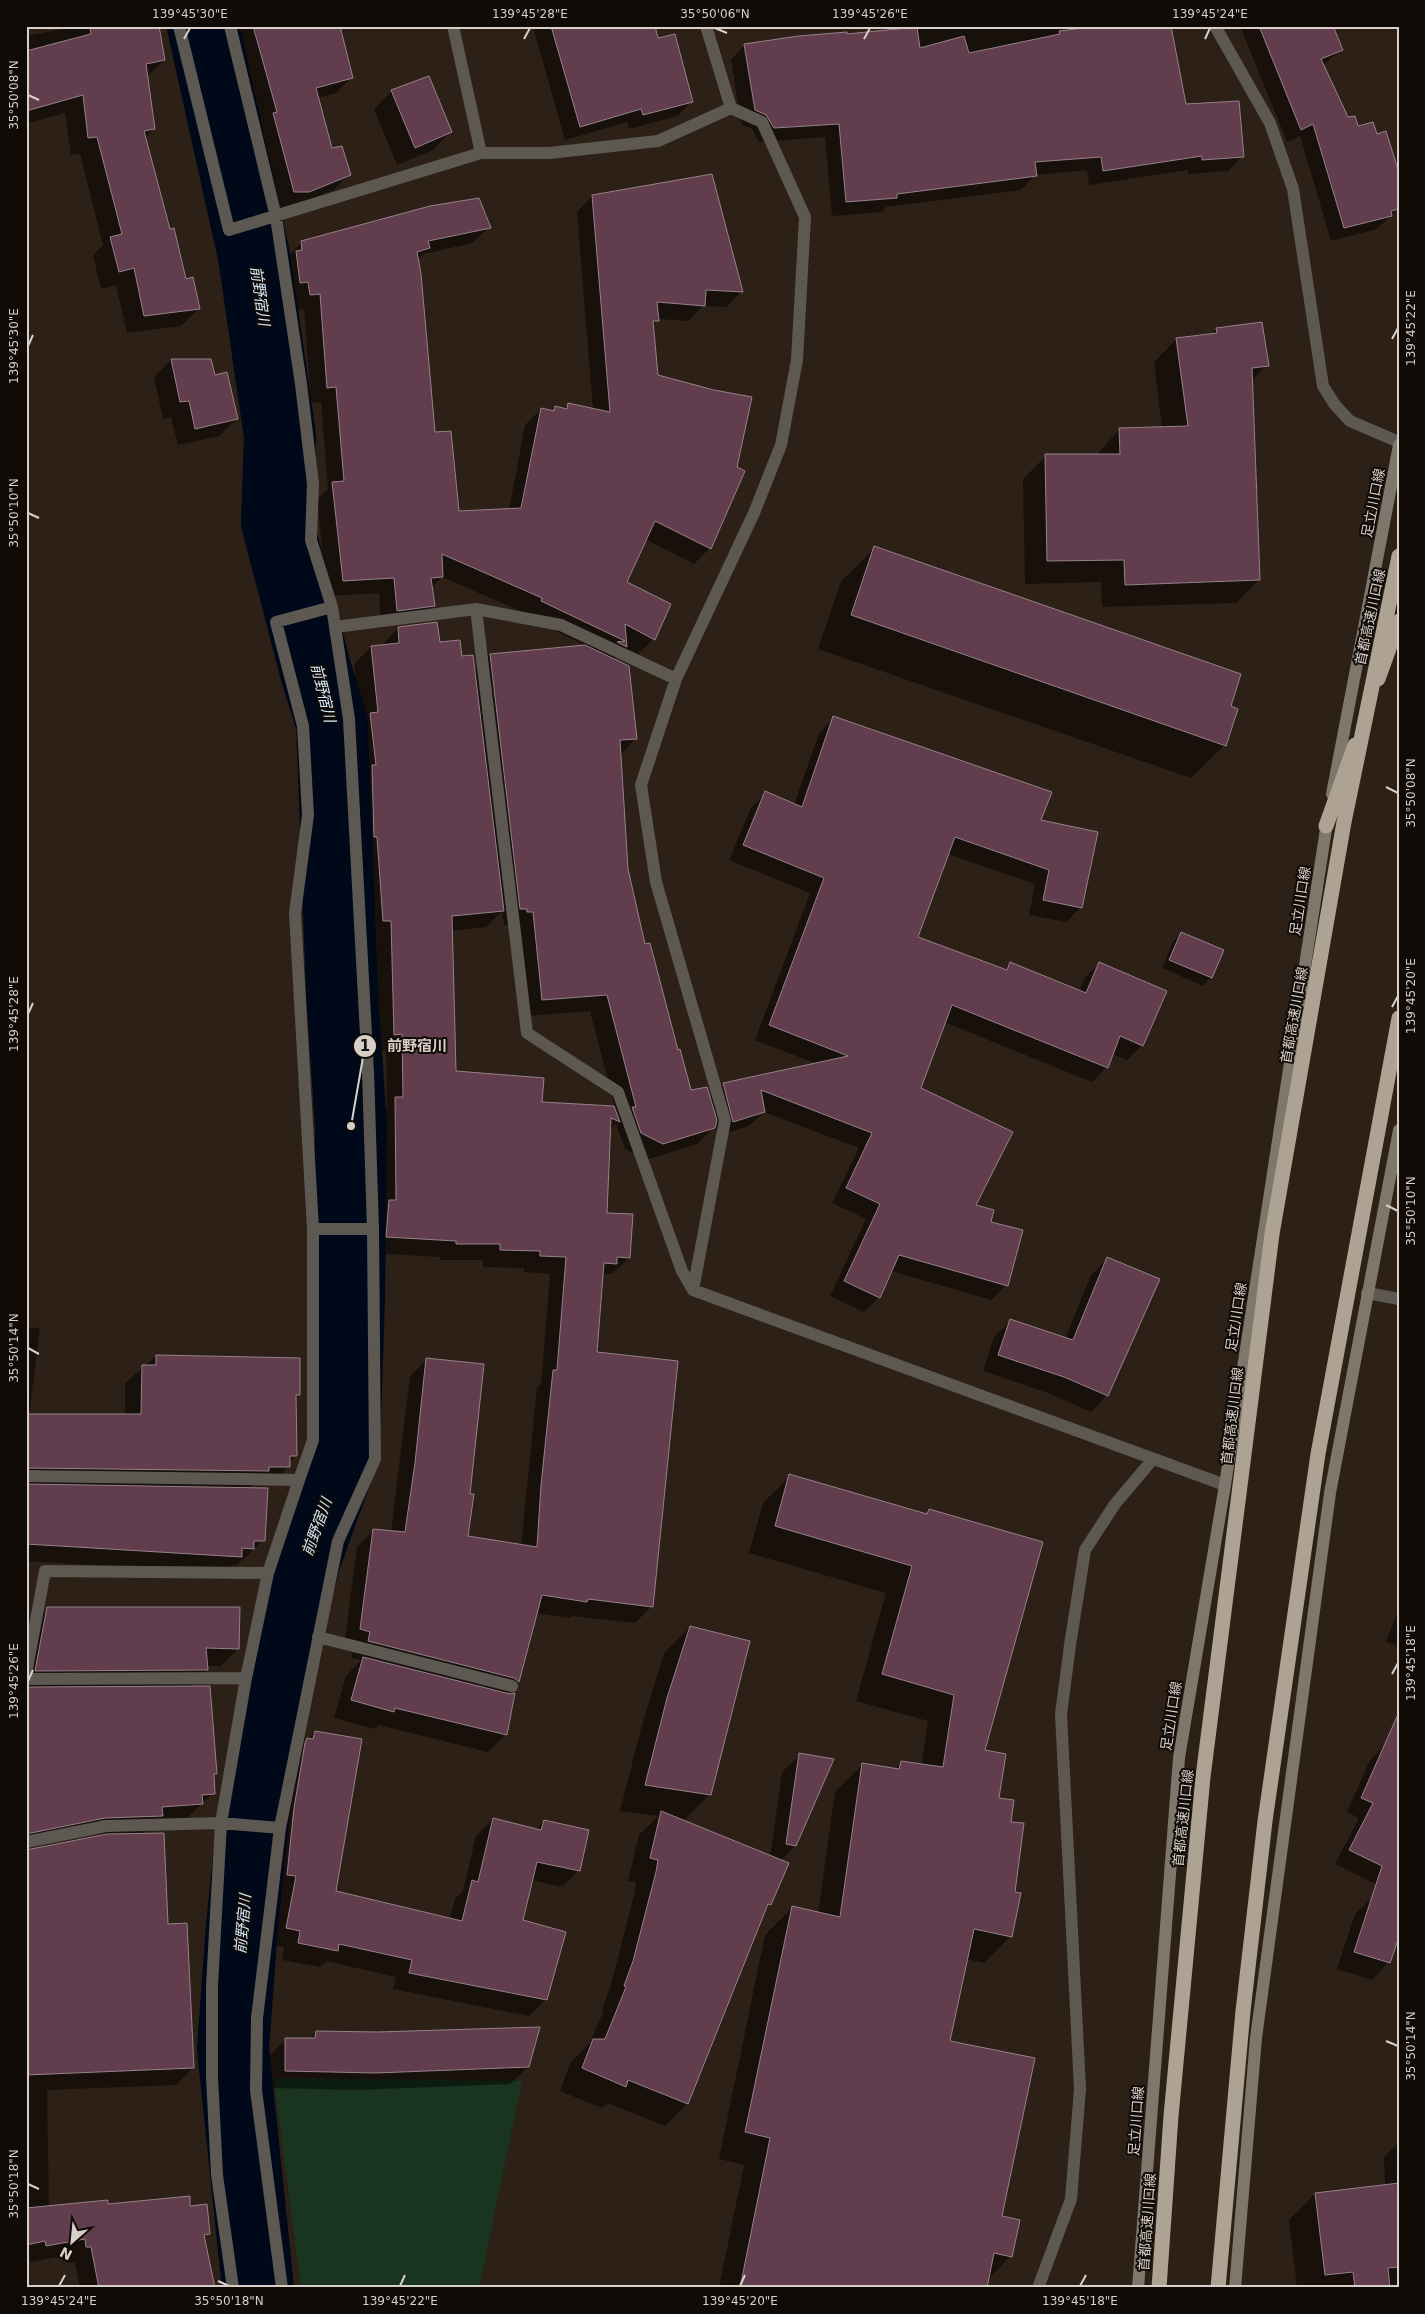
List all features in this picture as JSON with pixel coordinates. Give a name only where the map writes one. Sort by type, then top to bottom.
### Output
[{"type":"highway","name":"首都高速川口線","points":[[1159,2288],[1171,2116],[1202,1777],[1272,1234],[1344,822],[1399,556]]},
{"type":"highway","points":[[1326,826],[1399,621]]},
{"type":"highway","points":[[1218,2288],[1242,2011],[1265,1821],[1318,1454],[1399,1018]]},
{"type":"main road","name":"足立川口線","points":[[1138,2288],[1180,1758],[1225,1485],[1326,826],[1399,444]]},
{"type":"main road","points":[[1235,2288],[1256,2038],[1330,1493],[1366,1292],[1399,1130]]},
{"type":"street","points":[[179,26],[229,230],[481,153],[548,153],[658,141],[731,108],[762,122],[805,217],[798,360],[781,445],[754,513],[676,679],[642,786],[656,882],[725,1120],[692,1290]]},
{"type":"street","points":[[230,26],[276,217],[302,384],[313,484],[311,540],[332,606],[349,719],[368,1072],[373,1229],[375,1459],[338,1541],[280,1828],[256,2018],[256,2090],[282,2288]]},
{"type":"street","points":[[453,26],[481,153]]},
{"type":"street","points":[[706,26],[731,108]]},
{"type":"street","points":[[1216,26],[1270,123],[1293,189],[1323,386],[1335,405],[1350,421],[1399,444]]},
{"type":"street","points":[[233,2288],[217,2175],[212,2077],[212,1986],[221,1823],[246,1678],[268,1573],[313,1440],[313,1229],[296,913],[308,815],[303,726],[276,622],[332,606]]},
{"type":"street","points":[[336,626],[476,609],[561,625],[676,679]]},
{"type":"street","points":[[476,609],[527,1032],[618,1092],[682,1271],[692,1290],[1225,1485]]},
{"type":"street","points":[[313,1229],[373,1229]]},
{"type":"street","points":[[1366,1292],[1399,1299]]},
{"type":"street","points":[[1038,2288],[1071,2199],[1080,2090],[1061,1714],[1070,1645],[1085,1550],[1115,1504],[1153,1459]]},
{"type":"street","points":[[26,1476],[299,1480]]},
{"type":"street","points":[[26,1674],[45,1571],[268,1573]]},
{"type":"street","points":[[318,1638],[512,1686]]},
{"type":"street","points":[[26,1678],[246,1678]]},
{"type":"street","points":[[26,1842],[106,1826],[221,1823],[280,1828]]},
{"type":"green space","points":[[274,2078],[522,2081],[479,2288],[301,2288]]},
{"type":"building","points":[[90,26],[159,26],[165,60],[146,64],[155,129],[144,131],[170,229],[174,228],[186,279],[193,277],[200,309],[144,316],[134,268],[119,272],[110,237],[122,234],[97,137],[88,138],[83,95],[26,111],[26,51],[91,34]]},
{"type":"building","points":[[253,26],[340,26],[353,78],[316,88],[332,148],[342,146],[351,175],[309,192],[294,192],[273,113],[277,112]]},
{"type":"building","points":[[551,26],[655,26],[658,38],[675,34],[693,102],[643,115],[641,109],[580,127]]},
{"type":"building","points":[[1100,26],[1171,26],[1186,104],[1239,101],[1244,157],[1202,160],[1202,156],[1103,171],[1101,157],[1035,162],[1037,176],[897,194],[897,198],[846,202],[839,124],[774,128],[766,115],[755,110],[744,44],[799,36],[847,32],[847,34],[917,27],[920,48],[964,36],[969,53],[1060,34],[1059,31]]},
{"type":"building","points":[[1259,26],[1333,26],[1343,50],[1321,59],[1348,117],[1355,116],[1358,126],[1373,122],[1377,134],[1386,131],[1399,173],[1399,209],[1391,211],[1392,216],[1344,228],[1313,124],[1301,130]]},
{"type":"building","points":[[429,76],[452,132],[415,148],[391,90]]},
{"type":"building","points":[[712,174],[743,292],[706,290],[705,306],[657,302],[659,321],[653,321],[658,375],[714,390],[752,397],[737,467],[745,471],[711,549],[655,521],[627,582],[671,604],[655,640],[625,624],[627,647],[617,642],[625,641],[541,601],[542,598],[442,554],[443,577],[431,578],[435,606],[397,611],[394,578],[343,581],[332,482],[344,481],[336,387],[327,388],[320,294],[310,295],[308,282],[300,283],[296,251],[302,250],[301,241],[430,206],[479,198],[491,228],[428,241],[430,248],[417,252],[421,274],[435,432],[451,431],[459,511],[521,508],[541,408],[554,411],[555,406],[567,409],[568,403],[610,412],[592,195]]},
{"type":"building","points":[[1262,322],[1269,366],[1252,368],[1260,580],[1125,585],[1124,560],[1047,561],[1045,454],[1120,454],[1119,428],[1188,426],[1176,338],[1217,333],[1216,328]]},
{"type":"building","points":[[171,359],[211,359],[215,375],[227,372],[238,419],[195,429],[189,401],[180,402]]},
{"type":"building","points":[[874,546],[1241,674],[1231,706],[1238,709],[1226,746],[851,615]]},
{"type":"building","points":[[437,622],[440,642],[460,640],[462,656],[473,655],[504,911],[452,916],[456,1071],[544,1078],[542,1102],[614,1106],[620,1122],[611,1118],[607,1213],[633,1214],[630,1258],[617,1257],[617,1264],[604,1263],[597,1352],[678,1361],[653,1607],[588,1599],[587,1602],[542,1595],[519,1682],[514,1678],[368,1641],[370,1632],[360,1629],[373,1529],[405,1532],[415,1463],[426,1358],[484,1364],[470,1494],[474,1494],[468,1536],[537,1547],[541,1485],[553,1370],[557,1370],[566,1257],[540,1256],[540,1251],[500,1250],[500,1244],[456,1244],[456,1241],[386,1237],[389,1200],[396,1200],[395,1097],[403,1097],[402,1034],[394,1035],[391,921],[383,921],[377,837],[374,837],[372,765],[376,765],[370,713],[378,712],[371,646],[399,643],[398,627]]},
{"type":"building","points":[[585,645],[629,666],[637,739],[620,740],[628,869],[645,944],[650,943],[678,1050],[680,1049],[691,1090],[707,1087],[717,1120],[715,1128],[663,1144],[641,1133],[632,1107],[636,1107],[607,995],[542,1000],[533,912],[527,912],[527,909],[520,909],[490,654]]},
{"type":"building","points":[[833,716],[1052,792],[1041,820],[1098,832],[1082,908],[1043,900],[1049,870],[955,837],[918,937],[1007,970],[1010,962],[1086,993],[1099,962],[1167,991],[1143,1046],[1120,1036],[1108,1068],[952,1005],[921,1088],[1013,1132],[976,1205],[994,1210],[991,1222],[1023,1230],[1008,1286],[899,1255],[880,1298],[844,1281],[880,1204],[846,1188],[872,1133],[761,1090],[765,1112],[733,1122],[723,1083],[848,1056],[769,1025],[824,878],[743,845],[765,791],[802,807]]},
{"type":"building","points":[[1181,932],[1224,950],[1212,978],[1169,960]]},
{"type":"building","points":[[1107,1257],[1160,1279],[1108,1396],[1064,1377],[998,1355],[1010,1319],[1073,1340]]},
{"type":"building","points":[[156,1355],[300,1358],[300,1395],[296,1395],[297,1456],[290,1456],[290,1467],[269,1467],[269,1471],[26,1468],[26,1414],[141,1414],[142,1365],[156,1365]]},
{"type":"building","points":[[789,1474],[927,1514],[929,1509],[1043,1542],[985,1750],[1006,1754],[999,1798],[1014,1800],[1011,1822],[1024,1823],[1015,1892],[1021,1893],[1012,1937],[974,1929],[950,2041],[1035,2058],[1002,2216],[1020,2220],[1012,2257],[994,2253],[987,2288],[740,2288],[770,2138],[745,2132],[792,1906],[840,1917],[862,1763],[899,1769],[901,1761],[943,1767],[954,1695],[882,1674],[912,1566],[775,1526]]},
{"type":"building","points":[[26,1484],[268,1488],[265,1541],[254,1541],[254,1549],[242,1548],[242,1557],[26,1544]]},
{"type":"building","points":[[47,1607],[240,1607],[239,1649],[206,1648],[208,1670],[35,1671]]},
{"type":"building","points":[[690,1626],[750,1641],[711,1795],[645,1785],[667,1698]]},
{"type":"building","points":[[363,1657],[510,1694],[515,1693],[507,1735],[395,1708],[394,1712],[351,1700]]},
{"type":"building","points":[[210,1686],[217,1774],[214,1774],[215,1794],[202,1795],[203,1804],[162,1807],[163,1816],[105,1818],[26,1834],[26,1687]]},
{"type":"building","points":[[1399,1712],[1399,1937],[1390,1963],[1354,1952],[1382,1866],[1349,1850],[1373,1803],[1361,1798]]},
{"type":"building","points":[[315,1731],[362,1739],[336,1891],[462,1921],[472,1880],[478,1882],[493,1818],[541,1830],[544,1820],[589,1830],[580,1871],[537,1862],[523,1920],[566,1932],[547,2000],[409,1973],[412,1960],[339,1944],[338,1951],[298,1943],[300,1931],[286,1928],[296,1876],[287,1875],[294,1808],[305,1743],[307,1738],[313,1739]]},
{"type":"building","points":[[799,1753],[834,1759],[796,1846],[786,1844]]},
{"type":"building","points":[[661,1811],[789,1863],[771,1905],[768,1904],[688,2104],[628,2080],[626,2087],[582,2068],[593,2039],[605,2039],[626,1987],[624,1986],[633,1961],[656,1872],[658,1860],[650,1858]]},
{"type":"building","points":[[164,1833],[168,1924],[187,1923],[194,2068],[26,2075],[26,1850],[107,1834]]},
{"type":"building","points":[[540,2027],[529,2067],[376,2073],[285,2071],[285,2038],[315,2038],[316,2031],[377,2032]]},
{"type":"building","points":[[1399,2183],[1399,2267],[1388,2268],[1390,2288],[1355,2288],[1353,2272],[1325,2275],[1315,2193]]},
{"type":"building","points":[[190,2196],[190,2206],[207,2204],[210,2234],[204,2235],[215,2288],[99,2288],[91,2247],[86,2247],[85,2239],[46,2246],[45,2241],[26,2245],[26,2208],[108,2200],[108,2204]]},
{"type":"waterway","name":"前野宿川","points":[[203,26],[254,256],[280,436],[277,522],[316,672],[332,723],[342,994],[351,1126],[349,1300],[344,1451],[305,1559],[280,1661],[254,1809],[242,1926],[233,2048],[258,2288]]},
{"type":"place","name":"前野宿川","points":[[351,1126]]}]
